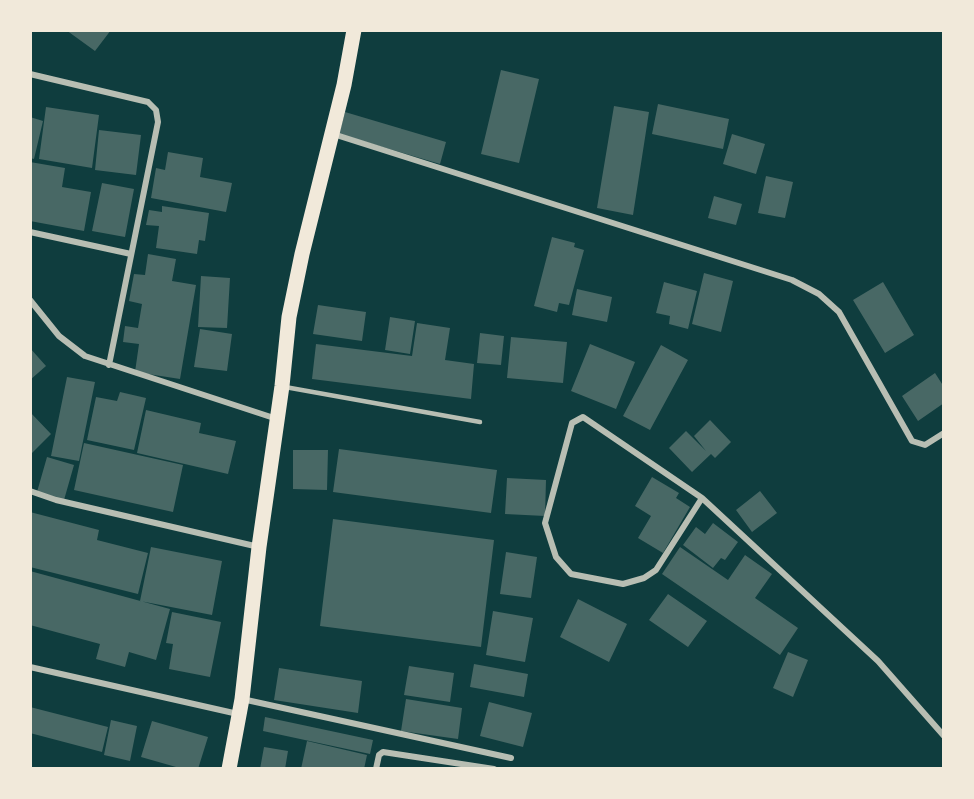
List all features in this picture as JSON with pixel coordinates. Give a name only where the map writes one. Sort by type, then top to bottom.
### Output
[{"type":"main road","points":[[229,769],[240,706],[289,317],[302,254],[344,85],[354,30]]},
{"type":"street","points":[[30,74],[148,102],[156,110],[158,122],[109,365]]},
{"type":"street","points":[[332,134],[792,280],[819,294],[839,312],[912,441],[925,445],[944,433]]},
{"type":"street","points":[[30,232],[131,254]]},
{"type":"street","points":[[30,300],[59,336],[85,356],[277,419]]},
{"type":"street","points":[[702,498],[656,570],[644,578],[623,584],[571,574],[556,557],[545,523],[572,423],[583,417],[702,498],[878,661],[944,736]]},
{"type":"street","points":[[30,491],[56,500],[259,547]]},
{"type":"street","points":[[30,667],[511,758]]},
{"type":"street","points":[[376,769],[379,755],[383,752],[494,769]]},
{"type":"lane","points":[[282,386],[480,422]]},
{"type":"building","points":[[66,30],[111,30],[95,51]]},
{"type":"building","points":[[501,70],[539,79],[519,163],[481,154]]},
{"type":"building","points":[[658,104],[729,119],[723,149],[652,134]]},
{"type":"building","points":[[614,106],[649,112],[633,215],[597,208]]},
{"type":"building","points":[[46,107],[99,115],[92,168],[39,159]]},
{"type":"building","points":[[345,112],[446,142],[440,164],[339,134]]},
{"type":"building","points":[[30,117],[43,121],[34,159],[30,158]]},
{"type":"building","points":[[99,130],[141,135],[136,175],[95,170]]},
{"type":"building","points":[[732,134],[765,144],[756,174],[723,164]]},
{"type":"building","points":[[168,152],[203,158],[200,177],[232,183],[226,212],[151,198],[156,168],[165,170]]},
{"type":"building","points":[[30,162],[65,168],[62,187],[91,192],[84,231],[30,221]]},
{"type":"building","points":[[766,176],[793,182],[785,218],[758,213]]},
{"type":"building","points":[[102,183],[134,189],[125,237],[92,231]]},
{"type":"building","points":[[714,196],[742,204],[736,225],[708,218]]},
{"type":"building","points":[[162,206],[209,213],[205,241],[199,240],[197,254],[156,248],[159,226],[146,225],[149,210],[162,212]]},
{"type":"building","points":[[552,237],[575,243],[574,247],[584,250],[569,305],[559,303],[557,312],[534,306]]},
{"type":"building","points":[[148,254],[176,259],[172,281],[196,285],[180,379],[135,372],[139,344],[123,342],[125,326],[138,328],[142,304],[129,301],[134,274],[145,275]]},
{"type":"building","points":[[704,273],[733,281],[721,332],[692,324]]},
{"type":"building","points":[[201,276],[230,278],[227,328],[198,327]]},
{"type":"building","points":[[664,282],[697,291],[688,329],[669,324],[670,316],[656,313]]},
{"type":"building","points":[[883,282],[914,335],[885,353],[853,300]]},
{"type":"building","points":[[577,289],[612,297],[607,322],[572,315]]},
{"type":"building","points":[[318,305],[366,312],[362,341],[313,334]]},
{"type":"building","points":[[390,317],[415,321],[410,354],[385,350]]},
{"type":"building","points":[[417,323],[450,328],[445,360],[474,364],[471,399],[312,379],[316,344],[412,356]]},
{"type":"building","points":[[200,329],[232,334],[227,371],[194,367]]},
{"type":"building","points":[[480,333],[504,336],[501,365],[477,363]]},
{"type":"building","points":[[511,337],[567,342],[563,383],[507,378]]},
{"type":"building","points":[[590,344],[635,362],[616,409],[571,391]]},
{"type":"building","points":[[661,345],[688,360],[650,430],[623,416]]},
{"type":"building","points":[[30,348],[46,366],[30,380]]},
{"type":"building","points":[[935,373],[944,387],[944,403],[918,421],[902,396]]},
{"type":"building","points":[[67,377],[95,382],[79,461],[51,456]]},
{"type":"building","points":[[120,392],[146,398],[134,450],[87,440],[96,397],[117,401]]},
{"type":"building","points":[[146,410],[201,423],[199,433],[236,441],[228,474],[137,453]]},
{"type":"building","points":[[30,412],[51,434],[30,455]]},
{"type":"building","points":[[710,420],[731,442],[715,458],[711,454],[692,472],[669,448],[686,431],[706,451],[694,436]]},
{"type":"building","points":[[84,443],[183,465],[173,512],[74,490]]},
{"type":"building","points":[[339,449],[497,470],[491,513],[333,492]]},
{"type":"building","points":[[293,450],[328,450],[327,490],[293,489]]},
{"type":"building","points":[[47,457],[74,465],[64,500],[37,492]]},
{"type":"building","points":[[652,477],[679,493],[676,498],[690,507],[663,553],[638,538],[651,516],[635,506]]},
{"type":"building","points":[[507,478],[546,480],[545,516],[505,514]]},
{"type":"building","points":[[760,491],[777,513],[752,532],[736,510]]},
{"type":"building","points":[[30,512],[99,530],[97,540],[148,553],[138,594],[30,567]]},
{"type":"building","points":[[333,519],[494,540],[481,647],[320,626]]},
{"type":"building","points":[[713,523],[738,542],[725,560],[721,558],[713,568],[683,545],[696,527],[705,534]]},
{"type":"building","points":[[151,547],[222,561],[212,615],[140,601]]},
{"type":"building","points":[[680,547],[728,580],[745,555],[772,574],[755,598],[798,628],[780,655],[662,574]]},
{"type":"building","points":[[506,552],[537,557],[531,598],[500,594]]},
{"type":"building","points":[[30,571],[170,609],[156,660],[129,652],[125,667],[96,659],[100,644],[30,625]]},
{"type":"building","points":[[668,594],[707,621],[688,647],[649,620]]},
{"type":"building","points":[[578,599],[627,624],[609,662],[560,637]]},
{"type":"building","points":[[493,611],[533,618],[525,662],[486,655]]},
{"type":"building","points":[[172,612],[221,622],[210,677],[169,669],[173,644],[166,643]]},
{"type":"building","points":[[788,652],[808,660],[793,697],[773,688]]},
{"type":"building","points":[[474,664],[528,674],[524,697],[470,687]]},
{"type":"building","points":[[409,666],[454,673],[450,702],[404,695]]},
{"type":"building","points":[[279,668],[362,681],[358,713],[274,700]]},
{"type":"building","points":[[406,699],[462,708],[458,739],[401,731]]},
{"type":"building","points":[[489,702],[532,713],[523,747],[480,736]]},
{"type":"building","points":[[30,707],[108,727],[102,752],[30,733]]},
{"type":"building","points":[[265,717],[373,740],[370,754],[263,731]]},
{"type":"building","points":[[111,720],[137,726],[130,761],[104,755]]},
{"type":"building","points":[[152,721],[208,737],[198,769],[183,769],[141,757]]},
{"type":"building","points":[[307,741],[367,755],[364,769],[301,769]]},
{"type":"building","points":[[264,747],[288,751],[285,769],[260,769]]}]
